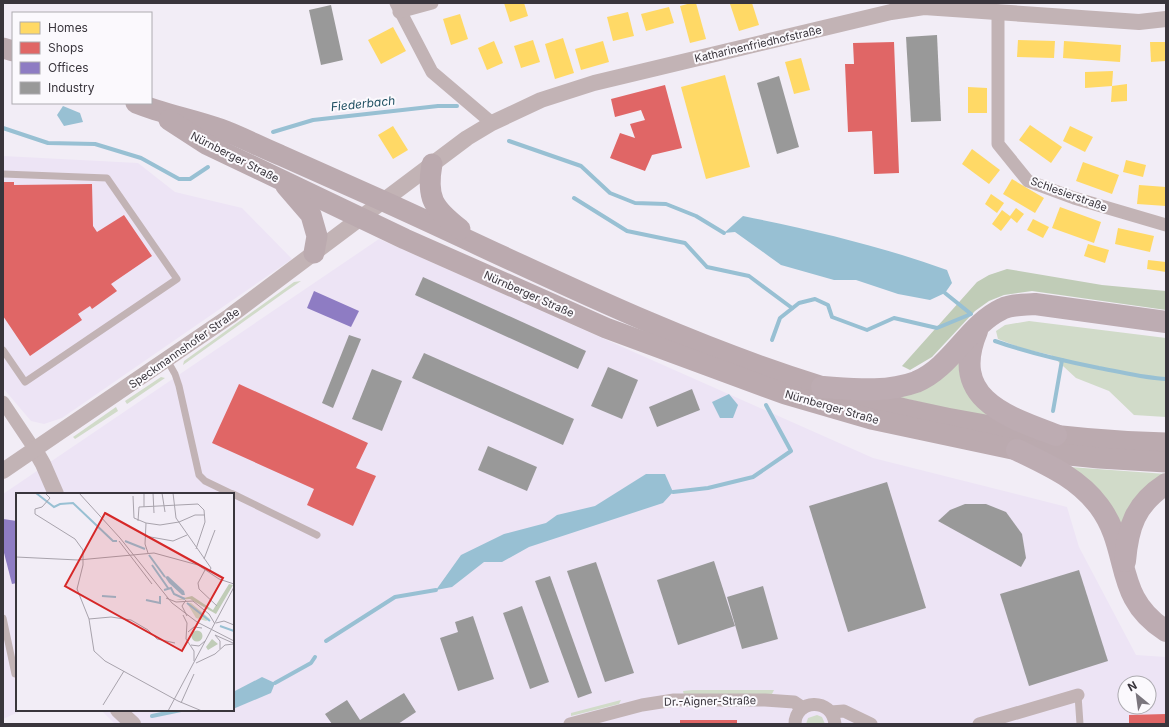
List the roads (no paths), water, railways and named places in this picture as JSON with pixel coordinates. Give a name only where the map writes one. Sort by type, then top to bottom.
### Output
[{"type":"highway","points":[[822,387],[885,389],[917,381],[933,372],[947,360],[990,316],[1002,309],[1017,305],[1035,304],[1166,322]]},
{"type":"highway","points":[[978,328],[970,352],[968,366],[970,377],[975,386],[1001,411],[1012,418],[1056,435]]},
{"type":"highway","points":[[1017,450],[1060,471],[1088,492],[1099,506],[1111,528],[1124,568],[1128,588],[1135,602],[1145,615],[1166,631]]},
{"type":"highway","points":[[1124,568],[1131,524],[1138,510],[1150,496],[1166,484]]},
{"type":"main road","points":[[138,104],[160,113]]},
{"type":"main road","name":"Nürnberger Straße","points":[[160,113],[206,144],[405,239],[606,328],[785,394],[872,419],[1017,450],[1099,458],[1166,462]]},
{"type":"main road","name":"Nürnberger Straße","points":[[160,113],[222,130],[383,201],[556,282],[669,330],[822,387],[951,419],[1056,435],[1166,443]]},
{"type":"main road","points":[[432,164],[430,185],[431,198],[435,207],[442,215],[496,255]]},
{"type":"main road","points":[[278,178],[311,215],[317,236],[314,253]]},
{"type":"street","points":[[432,3],[397,8],[432,72],[492,123]]},
{"type":"street","name":"Katharinenfriedhofstraße","points":[[361,218],[467,138],[492,123],[541,100],[594,83],[891,12],[924,7],[998,11],[1039,8],[1139,22],[1166,19]]},
{"type":"street","name":"Schlesierstraße","points":[[998,11],[998,144],[1028,181],[1074,198],[1166,225]]},
{"type":"street","name":"Speckmannshofer Straße","points":[[3,471],[230,316],[361,218]]},
{"type":"street","points":[[3,402],[35,450],[56,493]]},
{"type":"street","points":[[979,724],[1078,694]]},
{"type":"street","name":"Dr.-Aigner-Straße","points":[[570,724],[642,705],[674,700],[772,700],[794,702],[803,708],[808,705],[818,704],[833,718],[844,711],[871,724]]},
{"type":"street","points":[[795,724],[797,716],[803,708]]},
{"type":"street","points":[[119,711],[133,724]]},
{"type":"lane","points":[[3,174],[107,178],[177,279],[25,382],[3,350]]},
{"type":"lane","points":[[167,360],[179,386],[199,475],[205,481],[230,493]]},
{"type":"lane","points":[[234,495],[317,535]]},
{"type":"lane","points":[[3,618],[16,674]]},
{"type":"lane","points":[[1078,694],[1080,724]]},
{"type":"water","points":[[63,106],[80,113],[83,122],[64,126],[57,115]]},
{"type":"water","points":[[743,216],[846,239],[922,261],[947,270],[952,283],[945,293],[930,300],[898,294],[856,280],[834,280],[781,265],[735,232],[724,233]]},
{"type":"water","points":[[729,394],[738,405],[733,418],[720,418],[712,402]]},
{"type":"water","points":[[646,474],[665,474],[673,492],[663,503],[529,547],[502,562],[484,562],[452,587],[436,590],[461,555],[504,534],[546,523],[557,515],[595,506]]},
{"type":"water","points":[[262,677],[275,683],[271,693],[234,709],[234,691]]},
{"type":"waterway","name":"Fiederbach","points":[[273,132],[313,120],[438,106],[457,106]]},
{"type":"waterway","name":"Fiederbach","points":[[3,128],[48,143],[95,144],[141,158],[179,179],[190,179],[208,167]]},
{"type":"waterway","name":"Fiederbach","points":[[509,141],[581,166],[610,193],[635,203],[666,204],[696,216],[724,233]]},
{"type":"waterway","points":[[574,198],[627,231],[685,243],[707,267],[749,276],[792,308]]},
{"type":"waterway","points":[[772,340],[780,318],[799,303],[815,299],[828,305],[832,317],[867,330],[894,318],[937,328],[971,314],[945,293]]},
{"type":"waterway","points":[[995,341],[1073,363],[1141,376],[1166,379]]},
{"type":"waterway","points":[[1053,411],[1062,360]]},
{"type":"waterway","points":[[673,492],[708,488],[753,477],[791,451],[766,405]]},
{"type":"waterway","points":[[326,641],[395,597],[436,590]]},
{"type":"waterway","points":[[275,683],[311,663],[315,657]]},
{"type":"waterway","points":[[152,716],[176,711]]}]
